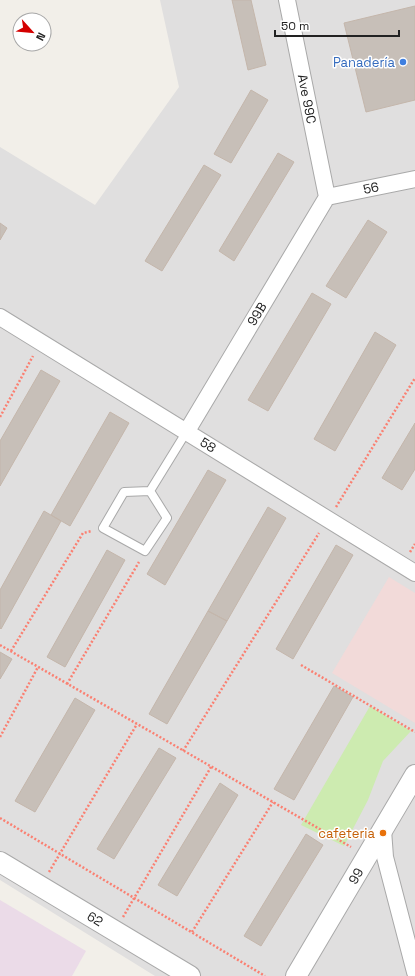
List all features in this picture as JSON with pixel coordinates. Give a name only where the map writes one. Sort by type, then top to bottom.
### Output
[{"type":"street","name":"Ave 99C","points":[[287,0],[328,197]]},
{"type":"street","name":"56","points":[[328,197],[415,179]]},
{"type":"street","name":"99B","points":[[187,431],[328,197]]},
{"type":"street","name":"58","points":[[0,317],[415,573]]},
{"type":"street","name":"99","points":[[296,976],[415,775]]},
{"type":"street","points":[[383,830],[385,857],[415,972]]},
{"type":"street","name":"62","points":[[0,862],[190,976]]},
{"type":"lane","points":[[150,491],[187,431]]},
{"type":"lane","points":[[150,491],[166,518],[145,551],[103,528],[124,492],[150,491]]},
{"type":"path","points":[[0,417],[41,342]]},
{"type":"path","points":[[183,751],[415,378]]},
{"type":"path","points":[[11,651],[83,533],[103,528]]},
{"type":"path","points":[[67,684],[145,551]]},
{"type":"path","points":[[0,645],[367,857]]},
{"type":"path","points":[[301,665],[415,732]]},
{"type":"path","points":[[0,737],[38,667]]},
{"type":"path","points":[[40,886],[137,724]]},
{"type":"path","points":[[115,931],[212,767]]},
{"type":"path","points":[[192,932],[273,802]]},
{"type":"path","points":[[0,818],[265,976]]},
{"type":"shaded area","points":[[160,0],[415,0],[415,976],[155,976],[0,880],[0,147],[95,205],[179,87]]},
{"type":"shaded area","points":[[389,577],[415,593],[415,723],[332,673]]},
{"type":"shaded area","points":[[0,900],[86,951],[72,976],[0,976]]},
{"type":"green space","points":[[370,706],[411,731],[383,761],[368,800],[344,846],[301,825]]},
{"type":"building","points":[[232,0],[251,0],[266,65],[248,70]]},
{"type":"building","points":[[415,6],[415,100],[366,112],[344,23]]},
{"type":"building","points":[[251,90],[268,100],[231,163],[214,154]]},
{"type":"building","points":[[278,153],[294,162],[234,261],[219,251]]},
{"type":"building","points":[[204,165],[221,175],[162,271],[145,261]]},
{"type":"building","points":[[368,220],[387,232],[346,298],[326,286]]},
{"type":"building","points":[[0,223],[7,228],[0,240]]},
{"type":"building","points":[[312,293],[331,304],[268,411],[248,400]]},
{"type":"building","points":[[375,332],[396,345],[335,451],[314,439]]},
{"type":"building","points":[[41,370],[60,381],[0,486],[0,441]]},
{"type":"building","points":[[110,412],[129,423],[70,526],[51,515]]},
{"type":"building","points":[[415,423],[415,469],[402,490],[382,478]]},
{"type":"building","points":[[208,470],[226,480],[165,585],[147,574]]},
{"type":"building","points":[[268,507],[286,518],[227,621],[208,611]]},
{"type":"building","points":[[44,511],[61,521],[1,629],[0,590]]},
{"type":"building","points":[[336,545],[353,555],[293,659],[276,649]]},
{"type":"building","points":[[107,550],[125,560],[65,667],[47,657]]},
{"type":"building","points":[[208,611],[227,621],[167,724],[149,714]]},
{"type":"building","points":[[0,652],[12,659],[0,679]]},
{"type":"building","points":[[334,686],[353,697],[294,800],[274,789]]},
{"type":"building","points":[[75,698],[95,710],[35,812],[15,801]]},
{"type":"building","points":[[159,748],[176,758],[114,859],[97,849]]},
{"type":"building","points":[[220,783],[238,795],[177,896],[158,885]]},
{"type":"building","points":[[306,834],[323,845],[261,946],[244,936]]},
{"type":"place","name":"Panadería","points":[[403,62]]},
{"type":"place","name":"cafeteria","points":[[383,833]]}]
